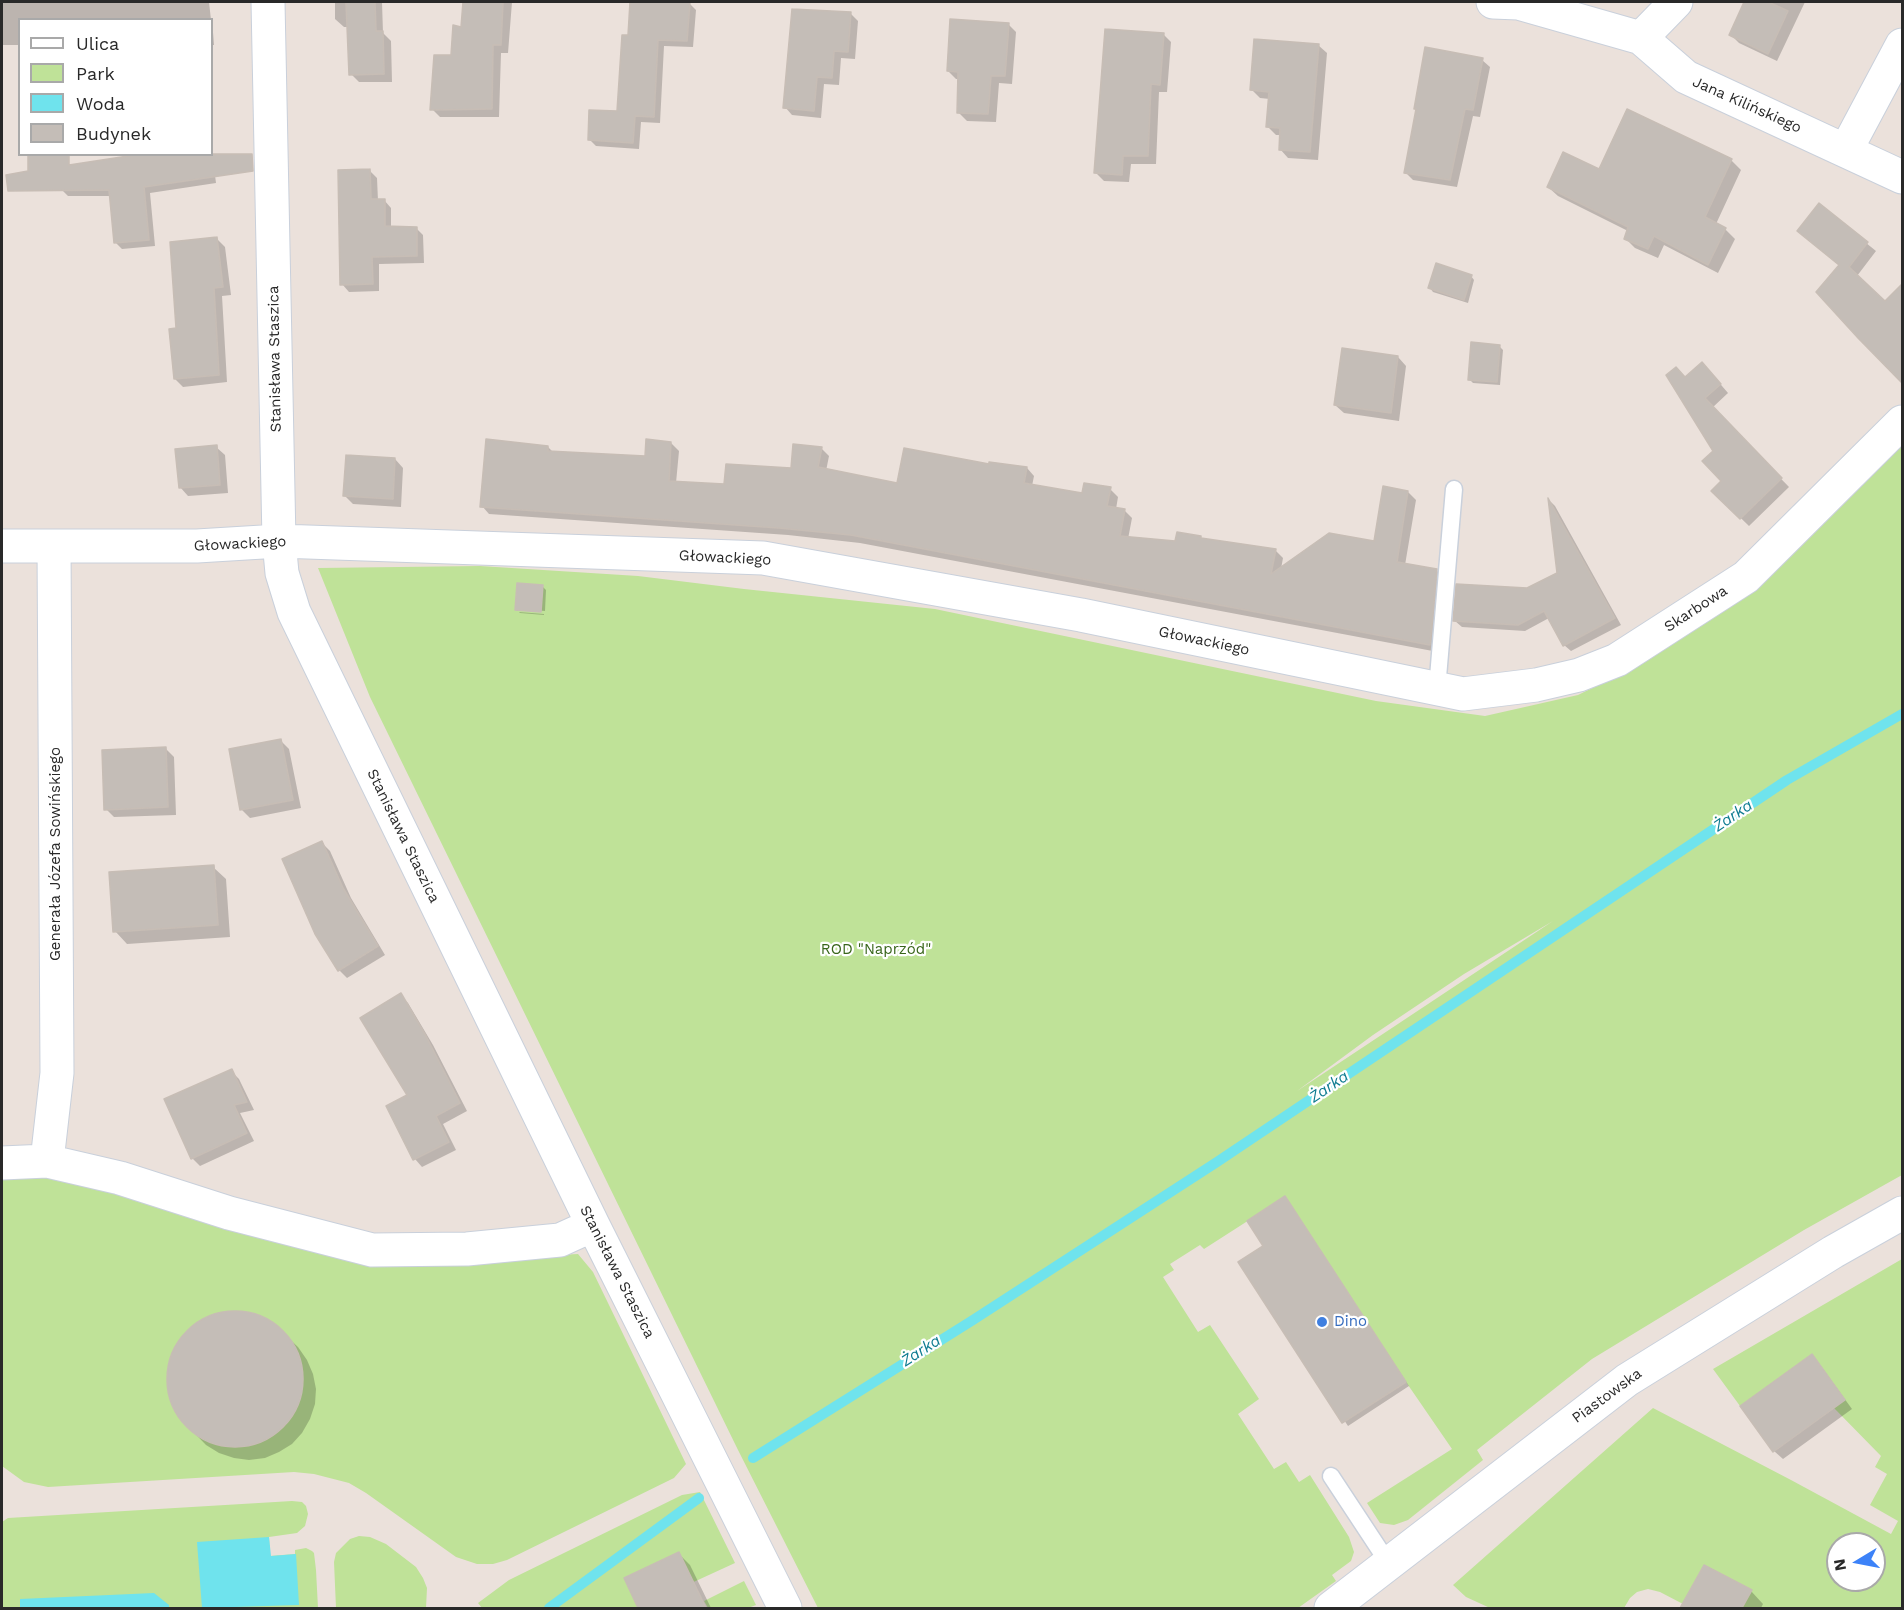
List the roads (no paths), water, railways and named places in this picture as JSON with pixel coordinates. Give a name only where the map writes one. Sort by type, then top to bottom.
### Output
[{"type":"street","name":"Stanisława Staszica","points":[[268,2],[279,541],[282,573],[294,612],[593,1225],[785,1608]]},
{"type":"street","name":"Jana Kilińskiego","points":[[1493,2],[1518,3],[1641,38],[1686,77],[1902,177]]},
{"type":"street","points":[[1641,38],[1676,2]]},
{"type":"street","points":[[1846,150],[1902,45]]},
{"type":"street","name":"Skarbowa","points":[[1437,689],[1462,694],[1536,685],[1579,675],[1617,660],[1746,577],[1902,422]]},
{"type":"street","name":"Głowackiego","points":[[2,546],[197,546],[279,541],[763,558],[1081,615],[1437,689]]},
{"type":"street","name":"Generała Józefa Sowińskiego","points":[[47,1161],[57,1073],[54,546]]},
{"type":"street","points":[[2,1163],[47,1161],[120,1179],[229,1214],[372,1250],[467,1250],[560,1240],[593,1225]]},
{"type":"street","name":"Piastowska","points":[[1331,1608],[1627,1380],[1833,1252],[1902,1214]]},
{"type":"lane","points":[[1437,689],[1454,489]]},
{"type":"lane","points":[[1331,1476],[1389,1564]]},
{"type":"water","points":[[269,1537],[271,1556],[296,1554],[299,1605],[202,1608],[197,1542]]},
{"type":"water","points":[[154,1593],[169,1605],[169,1608],[20,1608],[20,1599]]},
{"type":"waterway","name":"Żarka","points":[[753,1458],[973,1320],[1217,1162],[1787,780],[1902,714]]},
{"type":"waterway","name":"Żarka","points":[[549,1608],[699,1498]]},
{"type":"place","name":"Dino","points":[[1322,1322]]},
{"type":"park label","name":"ROD \"Naprzód\"","points":[[876,950]]}]
